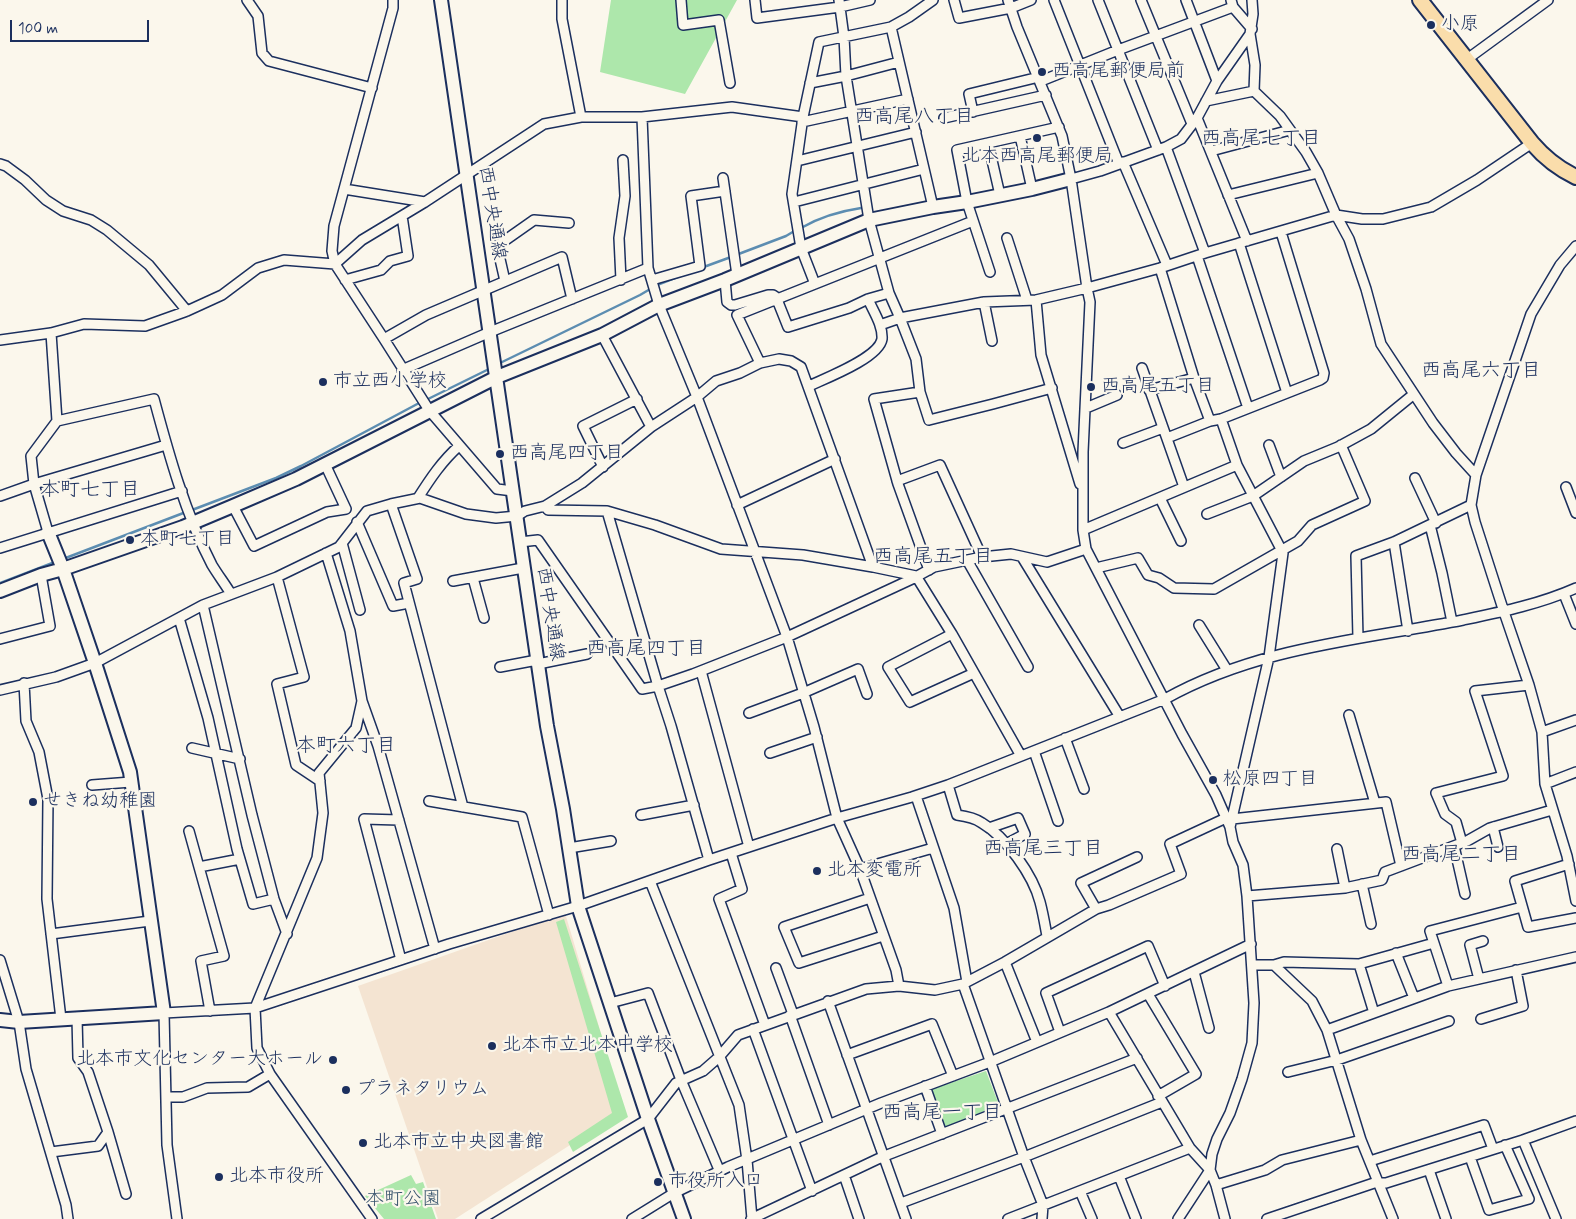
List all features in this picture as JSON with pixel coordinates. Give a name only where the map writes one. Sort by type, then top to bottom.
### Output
[{"type":"main road","points":[[1420,0],[1543,156],[1576,177]]},
{"type":"street","points":[[247,0],[258,16],[262,53],[269,61],[372,88]]},
{"type":"street","points":[[394,0],[334,226],[332,252],[335,264],[429,410],[497,489],[513,491]]},
{"type":"street","name":"西中央通線","points":[[441,0],[537,662],[578,906],[648,1119],[684,1219]]},
{"type":"street","points":[[562,0],[562,19],[581,117]]},
{"type":"street","points":[[681,0],[683,24],[719,20],[730,84]]},
{"type":"street","points":[[755,0],[757,18],[839,3],[870,0]]},
{"type":"street","points":[[815,284],[801,248],[792,194],[803,120],[819,42],[891,27],[909,18],[933,0]]},
{"type":"street","points":[[954,0],[959,18],[1031,0]]},
{"type":"street","points":[[1054,0],[1164,266],[1194,378],[1210,422]]},
{"type":"street","points":[[1098,0],[1162,148],[1201,254],[1248,408]]},
{"type":"street","points":[[1141,0],[1194,121],[1211,151],[1228,195],[1287,393]]},
{"type":"street","points":[[1186,0],[1217,81]]},
{"type":"street","points":[[1252,0],[1251,31],[1254,91],[1280,116],[1306,152],[1318,173],[1336,215],[1349,239],[1366,289],[1381,344],[1433,424],[1456,454],[1476,475]]},
{"type":"street","points":[[1466,60],[1548,0]]},
{"type":"street","points":[[839,3],[844,37],[846,76],[868,220],[889,293],[916,359],[920,392],[928,420],[1052,388]]},
{"type":"street","points":[[1009,4],[1062,136],[1071,179],[1090,302],[1083,452],[1086,549],[1182,734],[1230,821],[1233,842],[1243,865],[1248,896],[1254,1003],[1252,1043],[1230,1113],[1212,1154],[1210,1170],[1178,1219]]},
{"type":"street","points":[[973,112],[969,94],[1040,79],[1156,36],[1232,4],[1251,31]]},
{"type":"street","points":[[891,27],[933,206]]},
{"type":"street","points":[[0,591],[40,575],[183,527],[233,506],[296,479],[496,376],[602,335],[659,305],[868,220],[933,206],[967,202],[1032,189],[1121,163],[1181,140],[1217,81],[1251,31]]},
{"type":"street","points":[[810,83],[899,62]]},
{"type":"street","points":[[1206,101],[1254,91]]},
{"type":"street","points":[[944,118],[1046,95]]},
{"type":"street","points":[[0,340],[84,324],[145,326],[187,311],[222,295],[258,268],[267,265],[284,260],[335,264],[362,240],[544,124],[581,117],[642,117],[732,107],[803,120],[908,99]]},
{"type":"street","points":[[642,117],[648,268],[659,305],[697,397],[788,637],[817,737],[837,818],[860,869],[896,970],[899,986]]},
{"type":"street","points":[[990,272],[967,202],[957,150],[1059,127]]},
{"type":"street","points":[[1211,151],[1290,130]]},
{"type":"street","points":[[797,162],[916,132]]},
{"type":"street","points":[[1020,136],[1032,189]]},
{"type":"street","points":[[988,143],[1000,195]]},
{"type":"street","points":[[880,325],[900,318],[984,302],[1031,300],[1087,288],[1336,215],[1362,219],[1383,219],[1431,207],[1477,180],[1532,143]]},
{"type":"street","points":[[620,280],[619,238],[625,196],[623,160]]},
{"type":"street","points":[[0,164],[6,166],[25,180],[46,200],[63,211],[91,220],[107,230],[149,265],[187,311]]},
{"type":"street","points":[[794,202],[924,169]]},
{"type":"street","points":[[1228,195],[1318,173]]},
{"type":"street","points":[[723,178],[731,277],[727,302],[731,305],[773,295],[777,299],[788,327],[889,293]]},
{"type":"street","points":[[344,189],[424,202]]},
{"type":"street","points":[[652,280],[700,266],[690,196],[725,191]]},
{"type":"street","points":[[345,280],[381,270],[390,261],[408,256],[402,216]]},
{"type":"street","points":[[505,281],[497,246],[534,220],[569,222]]},
{"type":"street","points":[[760,364],[737,315],[973,221]]},
{"type":"street","points":[[1167,438],[1323,378],[1324,373],[1281,232]]},
{"type":"street","points":[[1007,238],[1031,300],[1041,355],[1084,496]]},
{"type":"street","points":[[1576,246],[1560,265],[1531,314],[1476,475],[1471,505],[1529,685],[1542,732],[1545,784],[1552,810],[1570,858],[1576,901]]},
{"type":"street","points":[[384,339],[426,315],[562,257],[572,299]]},
{"type":"street","points":[[402,370],[648,268]]},
{"type":"street","points":[[809,386],[864,360],[878,347],[882,340],[880,325],[868,299]]},
{"type":"street","points":[[984,302],[992,341]]},
{"type":"street","points":[[50,332],[57,421]]},
{"type":"street","points":[[602,335],[651,427]]},
{"type":"street","points":[[0,690],[56,676],[95,663],[203,605],[277,576],[339,547],[367,511],[418,498],[466,514],[496,518],[517,516],[525,511],[545,506],[582,483],[651,427],[697,397],[716,381],[760,364],[779,359],[791,361],[801,367],[873,566]]},
{"type":"street","points":[[1142,368],[1184,487]]},
{"type":"street","points":[[1149,390],[1194,378]]},
{"type":"street","points":[[920,392],[874,399],[897,481],[929,570]]},
{"type":"street","points":[[1207,514],[1253,496],[1304,461],[1341,445],[1371,429],[1414,394]]},
{"type":"street","points":[[1086,408],[1117,395]]},
{"type":"street","points":[[177,1219],[167,1145],[164,1013],[130,772],[95,663],[48,532],[34,484],[31,456],[57,421],[154,399],[166,445],[192,522],[213,566],[232,594]]},
{"type":"street","points":[[603,466],[583,426],[637,399]]},
{"type":"street","points":[[1220,419],[1237,465],[1283,553],[1268,657],[1230,821]]},
{"type":"street","points":[[1123,442],[1163,428]]},
{"type":"street","points":[[0,496],[166,445]]},
{"type":"street","points":[[1268,445],[1281,477]]},
{"type":"street","points":[[1096,568],[1138,558],[1148,575],[1159,578],[1174,588],[1214,589],[1298,541],[1312,525],[1365,500],[1341,445]]},
{"type":"street","points":[[418,498],[432,476],[459,446]]},
{"type":"street","points":[[737,505],[835,459]]},
{"type":"street","points":[[233,506],[254,546],[327,512],[346,509],[325,464]]},
{"type":"street","points":[[897,481],[940,465],[982,557]]},
{"type":"street","points":[[1084,530],[1237,465]]},
{"type":"street","points":[[1415,478],[1433,524],[1452,622]]},
{"type":"street","points":[[1566,487],[1576,513]]},
{"type":"street","points":[[0,548],[182,491]]},
{"type":"street","points":[[1160,498],[1182,541]]},
{"type":"street","points":[[391,504],[417,579],[404,583],[464,807]]},
{"type":"street","points":[[1358,638],[1356,556],[1394,542],[1471,505]]},
{"type":"street","points":[[545,506],[548,510],[607,511],[655,525],[721,549],[803,555],[873,566],[916,576],[952,634],[1021,756]]},
{"type":"street","points":[[607,511],[709,860]]},
{"type":"street","points":[[358,522],[393,606],[409,602]]},
{"type":"street","points":[[520,542],[538,540],[642,689],[658,686],[701,671],[788,637],[934,567],[982,557],[1011,554],[1047,562],[1086,549]]},
{"type":"street","points":[[1394,542],[1408,631]]},
{"type":"street","points":[[342,543],[360,610]]},
{"type":"street","points":[[326,553],[350,631],[362,700],[378,746],[434,949]]},
{"type":"street","points":[[1022,556],[1120,717]]},
{"type":"street","points":[[967,560],[1028,667]]},
{"type":"street","points":[[453,581],[523,568]]},
{"type":"street","points":[[0,639],[50,626],[40,575]]},
{"type":"street","points":[[277,576],[304,677],[276,684],[296,765],[320,781]]},
{"type":"street","points":[[473,578],[484,618]]},
{"type":"street","points":[[0,1020],[19,1022],[255,1008],[434,949],[578,906],[837,818],[948,785],[1164,699],[1227,670],[1268,657],[1358,638],[1408,631],[1504,612],[1564,594],[1576,588]]},
{"type":"street","points":[[1564,594],[1576,624]]},
{"type":"street","points":[[203,605],[252,815],[274,899],[287,934]]},
{"type":"street","points":[[179,618],[208,718],[240,859],[253,904],[274,899]]},
{"type":"street","points":[[1199,625],[1227,670]]},
{"type":"street","points":[[952,634],[888,667],[910,702],[974,672]]},
{"type":"street","points":[[500,667],[587,654]]},
{"type":"street","points":[[750,713],[858,669],[867,694]]},
{"type":"street","points":[[701,671],[750,847]]},
{"type":"street","points":[[24,683],[26,720],[39,752],[48,799],[47,899],[61,1019]]},
{"type":"street","points":[[1465,894],[1456,822],[1445,814],[1436,793],[1503,776],[1475,691],[1529,685]]},
{"type":"street","points":[[362,700],[356,728],[319,772],[323,813],[317,858],[255,1008],[257,1048],[270,1074],[372,1219]]},
{"type":"street","points":[[1349,715],[1375,803]]},
{"type":"street","points":[[1542,732],[1576,720]]},
{"type":"street","points":[[770,753],[817,737]]},
{"type":"street","points":[[1065,738],[1084,789]]},
{"type":"street","points":[[192,748],[240,759]]},
{"type":"street","points":[[1034,751],[1058,822]]},
{"type":"street","points":[[1545,784],[1576,772]]},
{"type":"street","points":[[92,785],[131,782]]},
{"type":"street","points":[[948,785],[957,815],[976,820],[989,828],[1017,856],[1029,874],[1040,900],[1047,936]]},
{"type":"street","points":[[916,796],[954,908],[965,983],[990,1062],[1043,1205],[1042,1219]]},
{"type":"street","points":[[429,801],[522,817],[549,915]]},
{"type":"street","points":[[481,1219],[648,1119],[676,1083],[703,1071],[738,1035],[828,1001],[866,989],[899,986],[935,990],[965,983],[1096,909],[1181,874],[1170,844],[1230,821],[1386,802],[1401,866]]},
{"type":"street","points":[[641,815],[694,805]]},
{"type":"street","points":[[1248,896],[1345,888],[1382,880],[1385,872],[1458,844],[1493,827],[1552,810]]},
{"type":"street","points":[[989,828],[1018,818],[1025,834],[1006,844]]},
{"type":"street","points":[[399,820],[364,819],[401,960]]},
{"type":"street","points":[[1493,827],[1498,846]]},
{"type":"street","points":[[189,831],[224,956],[201,961],[210,1011]]},
{"type":"street","points":[[569,848],[611,841]]},
{"type":"street","points":[[860,869],[933,848]]},
{"type":"street","points":[[1337,849],[1345,888]]},
{"type":"street","points":[[731,853],[742,889],[719,898],[765,1025]]},
{"type":"street","points":[[1096,909],[1081,883],[1137,857]]},
{"type":"street","points":[[1570,858],[1515,881],[1528,927],[1576,918]]},
{"type":"street","points":[[199,867],[240,859]]},
{"type":"street","points":[[650,881],[738,1105],[746,1160],[751,1219],[882,1156],[1137,1058]]},
{"type":"street","points":[[1362,884],[1371,924]]},
{"type":"street","points":[[870,898],[784,927],[799,963],[884,936]]},
{"type":"street","points":[[1448,986],[1430,931],[1522,907]]},
{"type":"street","points":[[51,934],[150,921]]},
{"type":"street","points":[[1478,979],[1470,945],[1483,941]]},
{"type":"street","points":[[1252,965],[1274,965],[1284,962],[1359,964],[1434,943]]},
{"type":"street","points":[[632,1219],[674,1193],[746,1160],[866,1109],[990,1062],[1109,1012],[1251,944]]},
{"type":"street","points":[[1060,1032],[1046,993],[1148,946],[1165,986]]},
{"type":"street","points":[[1396,953],[1414,998]]},
{"type":"street","points":[[1327,1030],[1448,986],[1576,957]]},
{"type":"street","points":[[0,960],[19,1022],[26,1069],[66,1205],[68,1219]]},
{"type":"street","points":[[1005,962],[1037,1042]]},
{"type":"street","points":[[1359,964],[1374,1013]]},
{"type":"street","points":[[1274,965],[1312,1001],[1327,1030],[1361,1140],[1393,1219]]},
{"type":"street","points":[[776,968],[829,1125]]},
{"type":"street","points":[[1481,1019],[1523,1006],[1516,970]]},
{"type":"street","points":[[1194,972],[1209,1028]]},
{"type":"street","points":[[610,1004],[648,993],[681,1080],[720,1172]]},
{"type":"street","points":[[901,1204],[1024,1157],[1160,1099],[1196,1074],[1148,994]]},
{"type":"street","points":[[828,1001],[906,1219]]},
{"type":"street","points":[[1109,1012],[1190,1148],[1210,1170],[1216,1184],[1225,1219]]},
{"type":"street","points":[[77,1018],[78,1058],[88,1072],[126,1194]]},
{"type":"street","points":[[1288,1072],[1337,1060],[1449,1021]]},
{"type":"street","points":[[847,1055],[932,1024],[953,1076]]},
{"type":"street","points":[[753,1029],[812,1191]]},
{"type":"street","points":[[167,1096],[184,1097],[208,1088],[248,1087],[270,1074]]},
{"type":"street","points":[[925,1086],[942,1134]]},
{"type":"street","points":[[1267,1219],[1374,1184],[1386,1184],[1576,1121]]},
{"type":"street","points":[[1370,1161],[1484,1125],[1493,1149]]},
{"type":"street","points":[[51,1152],[98,1146],[108,1132]]},
{"type":"street","points":[[1216,1184],[1265,1170],[1282,1160],[1361,1140]]},
{"type":"street","points":[[1523,1140],[1556,1219]]},
{"type":"street","points":[[1470,1157],[1489,1210],[1529,1199],[1506,1145]]},
{"type":"street","points":[[1008,1219],[1190,1148]]},
{"type":"street","points":[[1429,1170],[1446,1219]]},
{"type":"street","points":[[844,1175],[859,1219]]},
{"type":"street","points":[[1119,1176],[1136,1219]]},
{"type":"street","points":[[1080,1191],[1092,1219]]},
{"type":"shaded area","name":"北本市立北本中学校","points":[[565,913],[623,1111],[455,1219],[438,1219],[358,986]]},
{"type":"green space","points":[[611,0],[737,0],[685,94],[600,72]]},
{"type":"green space","points":[[564,919],[628,1117],[573,1152],[568,1142],[612,1113],[556,922]]},
{"type":"green space","points":[[986,1071],[999,1105],[943,1128],[932,1089]]},
{"type":"green space","name":"本町公園","points":[[411,1175],[416,1184],[423,1182],[436,1219],[384,1219],[365,1196]]},
{"type":"waterway","points":[[801,228],[830,215],[861,208]]},
{"type":"waterway","points":[[736,255],[786,236],[796,230]]},
{"type":"waterway","points":[[701,268],[731,257]]},
{"type":"waterway","points":[[498,364],[657,285],[680,276]]},
{"type":"waterway","points":[[426,400],[491,368]]},
{"type":"waterway","points":[[192,510],[276,478],[421,402]]},
{"type":"waterway","points":[[63,559],[186,512]]},
{"type":"waterway","points":[[0,583],[55,562]]},
{"type":"place","name":"小原","points":[[1431,25]]},
{"type":"place","name":"西高尾郵便局前","points":[[1042,72]]},
{"type":"place","name":"北本西高尾郵便局","points":[[1037,138]]},
{"type":"place","name":"市立西小学校","points":[[323,382]]},
{"type":"place","name":"西高尾五丁目","points":[[1091,387]]},
{"type":"place","name":"西高尾四丁目","points":[[500,454]]},
{"type":"place","name":"本町七丁目","points":[[130,540]]},
{"type":"place","name":"松原四丁目","points":[[1213,780]]},
{"type":"place","name":"せきね幼稚園","points":[[33,802]]},
{"type":"place","name":"北本変電所","points":[[817,871]]},
{"type":"place","name":"北本市立北本中学校","points":[[492,1046]]},
{"type":"place","name":"北本市文化センター大ホール","points":[[333,1060]]},
{"type":"place","name":"プラネタリウム","points":[[346,1090]]},
{"type":"place","name":"北本市立中央図書館","points":[[363,1143]]},
{"type":"place","name":"北本市役所","points":[[219,1177]]},
{"type":"place","name":"市役所入口","points":[[658,1182]]},
{"type":"district","name":"西高尾八丁目","points":[[914,118]]},
{"type":"district","name":"西高尾七丁目","points":[[1261,140]]},
{"type":"district","name":"西高尾六丁目","points":[[1481,372]]},
{"type":"district","name":"本町七丁目","points":[[90,491]]},
{"type":"district","name":"西高尾五丁目","points":[[933,558]]},
{"type":"district","name":"西高尾四丁目","points":[[646,650]]},
{"type":"district","name":"本町六丁目","points":[[346,747]]},
{"type":"district","name":"西高尾三丁目","points":[[1043,850]]},
{"type":"district","name":"西高尾二丁目","points":[[1461,856]]},
{"type":"district","name":"西高尾一丁目","points":[[942,1114]]}]
